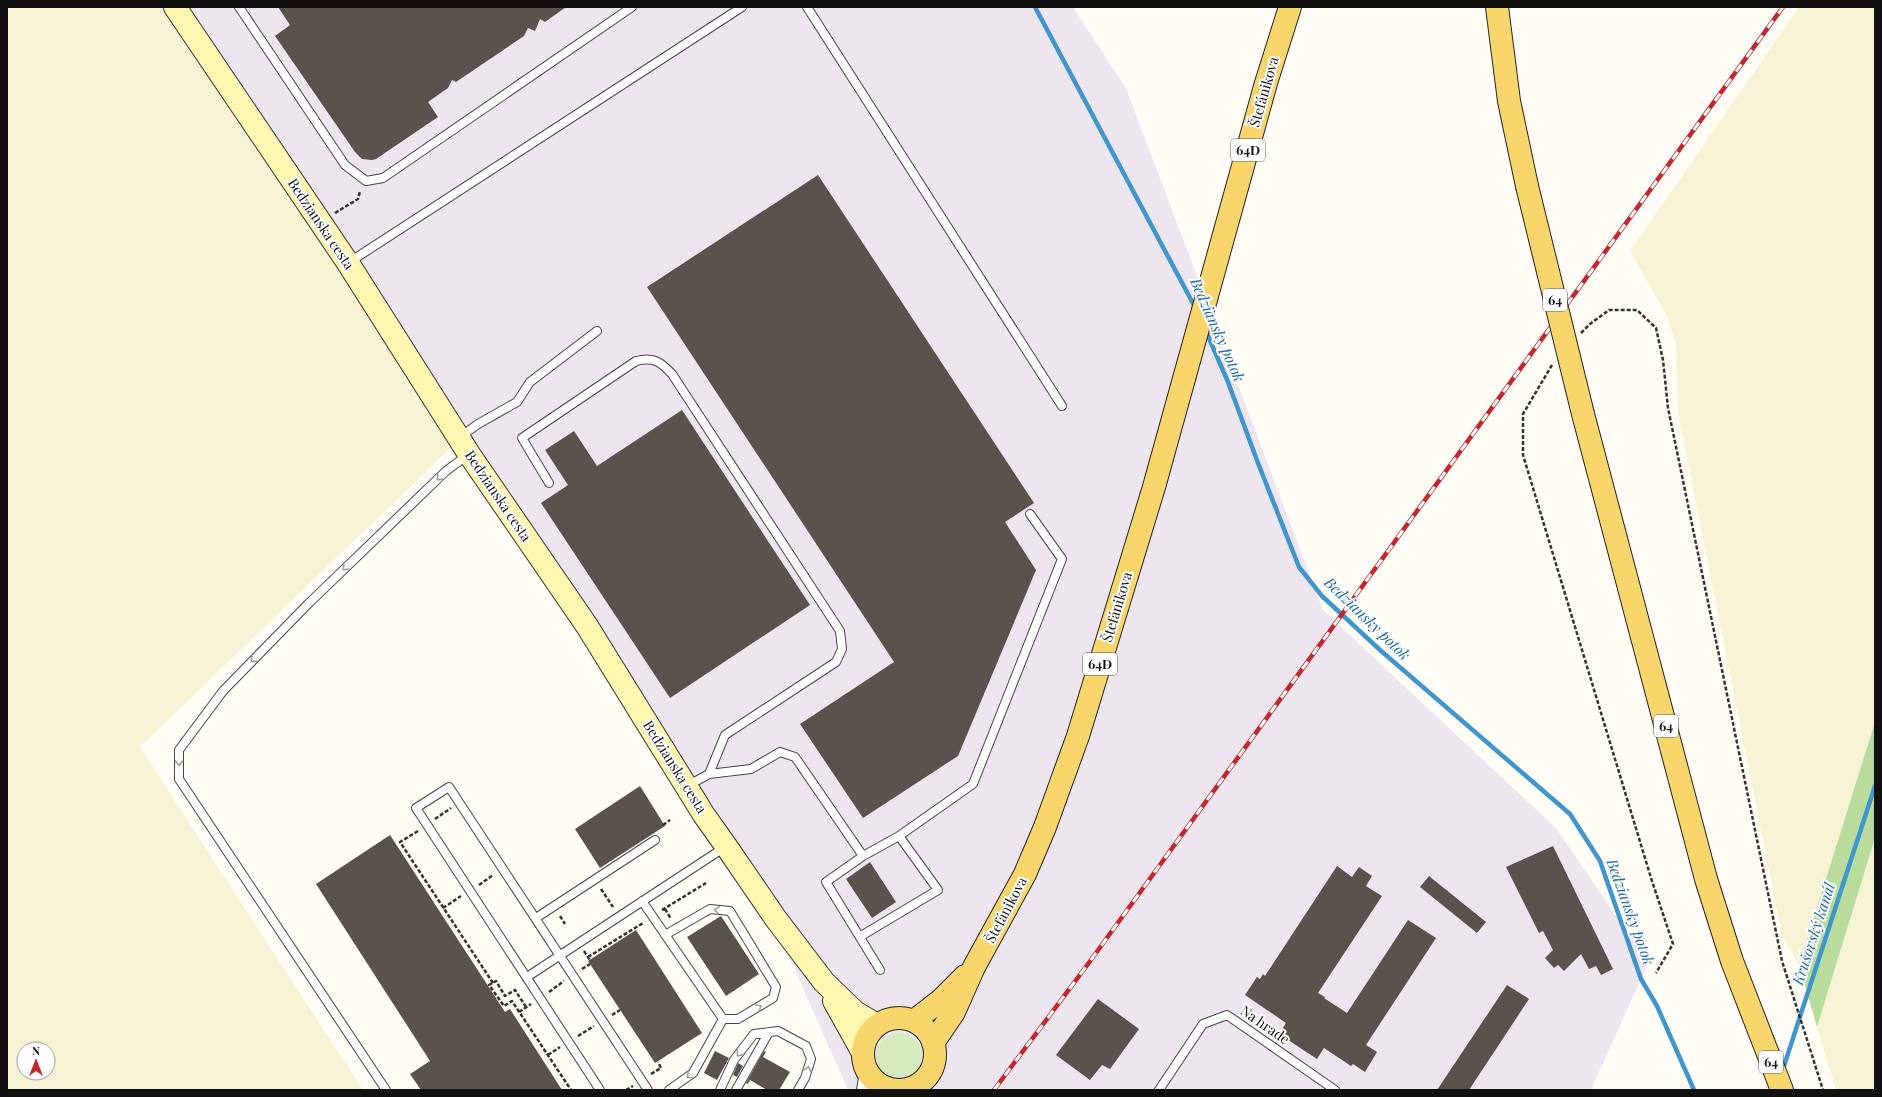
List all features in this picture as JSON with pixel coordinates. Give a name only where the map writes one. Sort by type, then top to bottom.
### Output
[{"type":"main road","name":"Štefánikova","points":[[974,967],[1025,874],[1045,827],[1078,736],[1154,487],[1266,83],[1290,7]]},
{"type":"main road","name":"64","points":[[1497,7],[1509,101],[1527,186],[1583,414],[1706,879],[1732,961],[1759,1034],[1782,1090]]},
{"type":"main road","name":"64D","points":[[914,1021],[941,1000],[974,967]]},
{"type":"main road","name":"64D","points":[[933,1043],[954,1012],[974,967]]},
{"type":"main road","points":[[932,1068],[926,1078],[904,1090],[887,1088],[878,1083],[865,1072],[868,1036],[877,1025],[895,1019],[914,1021],[928,1032],[933,1043],[935,1056],[932,1068],[933,1090]]},
{"type":"street","name":"Bedzianska cesta","points":[[175,7],[348,263],[464,446],[587,626],[687,786],[776,919],[824,982],[855,1012],[877,1025]]},
{"type":"street","name":"Bedzianska cesta","points":[[824,982],[865,1072]]},
{"type":"lane","points":[[239,7],[346,165],[366,181],[383,178],[632,7]]},
{"type":"lane","points":[[348,263],[742,7]]},
{"type":"lane","points":[[807,7],[1062,406]]},
{"type":"lane","points":[[386,1090],[178,779],[179,750],[223,691],[308,604],[446,471],[478,424],[517,402],[530,382],[597,331]]},
{"type":"lane","points":[[549,483],[522,438],[636,361],[646,359],[662,363],[672,374],[840,631],[842,649],[836,662],[725,735],[709,774]]},
{"type":"lane","points":[[880,970],[826,882],[863,856],[899,836],[973,784],[1062,559],[1030,514]]},
{"type":"lane","points":[[687,786],[709,774],[751,769],[780,752],[795,757],[863,856]]},
{"type":"lane","points":[[600,1090],[416,808],[449,787],[574,975],[648,1090]]},
{"type":"lane","points":[[860,936],[938,890],[899,836]]},
{"type":"lane","points":[[536,918],[655,840]]},
{"type":"lane","points":[[527,978],[726,846]]},
{"type":"lane","points":[[642,901],[723,1019]]},
{"type":"lane","points":[[665,935],[710,908],[730,911],[776,987],[773,998],[738,1019],[723,1019]]},
{"type":"lane","name":"Na hrade","points":[[1159,1090],[1203,1024],[1227,1015],[1335,1090]]},
{"type":"lane","points":[[669,1090],[693,1073],[723,1019]]},
{"type":"lane","points":[[720,1090],[734,1060],[754,1034],[778,1031],[806,1046],[811,1059],[805,1078],[798,1090]]},
{"type":"lane","points":[[736,1090],[769,1032]]},
{"type":"path","points":[[331,215],[358,199],[362,179]]},
{"type":"path","points":[[663,825],[670,820]]},
{"type":"path","points":[[400,842],[493,983]]},
{"type":"path","points":[[1782,961],[1823,1090]]},
{"type":"path","points":[[519,1012],[590,964]]},
{"type":"path","points":[[526,1007],[515,990],[505,996],[496,981],[489,985],[504,1006],[512,1001],[571,1090]]},
{"type":"path","points":[[548,1055],[620,1010]]},
{"type":"path","points":[[648,1076],[662,1068],[658,1062]]},
{"type":"shaded area","points":[[7,7],[188,7],[459,440],[140,747],[363,1090],[7,1090]]},
{"type":"shaded area","points":[[188,7],[1073,7],[1126,88],[1323,610],[1556,828],[1648,963],[1591,1090],[848,1090],[738,842],[459,440]]},
{"type":"shaded area","points":[[1799,7],[1875,7],[1875,722],[1799,965],[1782,936],[1678,412],[1676,345],[1666,314],[1630,251]]},
{"type":"shaded area","points":[[1875,838],[1875,1090],[1836,1090],[1817,1027]]},
{"type":"green space","points":[[1875,722],[1875,838],[1817,1027],[1799,965]]},
{"type":"green space","points":[[895,1033],[903,1033],[912,1037],[918,1043],[922,1056],[918,1069],[912,1075],[903,1079],[895,1079],[886,1075],[880,1069],[876,1060],[876,1052],[880,1043],[886,1037]]},
{"type":"building","points":[[278,7],[566,7],[545,22],[540,19],[535,31],[528,28],[524,36],[456,82],[452,80],[448,88],[428,102],[438,117],[376,159],[372,160],[362,159],[355,152],[275,36],[290,25]]},
{"type":"building","points":[[818,175],[1034,503],[1005,522],[1036,570],[958,756],[863,818],[800,724],[894,662],[647,287]]},
{"type":"building","points":[[682,410],[810,605],[670,698],[541,503],[568,485],[545,450],[574,431],[597,466]]},
{"type":"building","points":[[640,786],[665,826],[600,868],[575,829]]},
{"type":"building","points":[[390,835],[505,1012],[510,1009],[562,1090],[421,1090],[410,1074],[430,1061],[316,884]]},
{"type":"building","points":[[1553,846],[1613,969],[1601,975],[1596,966],[1589,969],[1581,954],[1564,971],[1558,965],[1554,968],[1545,958],[1553,950],[1543,931],[1539,933],[1506,867]]},
{"type":"building","points":[[870,862],[896,902],[872,918],[846,879]]},
{"type":"building","points":[[1337,866],[1352,877],[1359,867],[1372,876],[1366,886],[1382,896],[1318,993],[1325,997],[1324,998],[1347,1013],[1408,920],[1436,938],[1366,1045],[1377,1052],[1365,1072],[1353,1064],[1351,1066],[1324,1048],[1317,1059],[1279,1034],[1286,1023],[1245,995],[1257,977],[1260,979],[1263,974],[1265,976]]},
{"type":"building","points":[[1429,876],[1486,922],[1477,933],[1420,887]]},
{"type":"building","points":[[721,916],[759,974],[726,996],[687,937]]},
{"type":"building","points":[[636,930],[702,1033],[655,1063],[588,961]]},
{"type":"building","points":[[1507,985],[1529,999],[1469,1090],[1437,1090]]},
{"type":"building","points":[[1098,999],[1139,1029],[1110,1069],[1102,1065],[1090,1080],[1056,1055]]},
{"type":"building","points":[[754,1046],[737,1077],[733,1075],[738,1063],[743,1066]]},
{"type":"building","points":[[715,1051],[729,1058],[717,1080],[704,1073]]},
{"type":"building","points":[[764,1051],[766,1052],[763,1057],[790,1072],[779,1090],[767,1090],[750,1080],[748,1084],[746,1083]]},
{"type":"waterway","name":"Bedziansky potok","points":[[1035,7],[1196,309]]},
{"type":"waterway","name":"Bedziansky potok","points":[[1205,329],[1228,382],[1299,567],[1322,596],[1380,650],[1570,814],[1600,861],[1641,979],[1657,1006],[1694,1090]]},
{"type":"waterway","name":"Krušovský kanál","points":[[1783,1069],[1875,786]]},
{"type":"railway","points":[[994,1090],[1088,964],[1783,7]]}]
